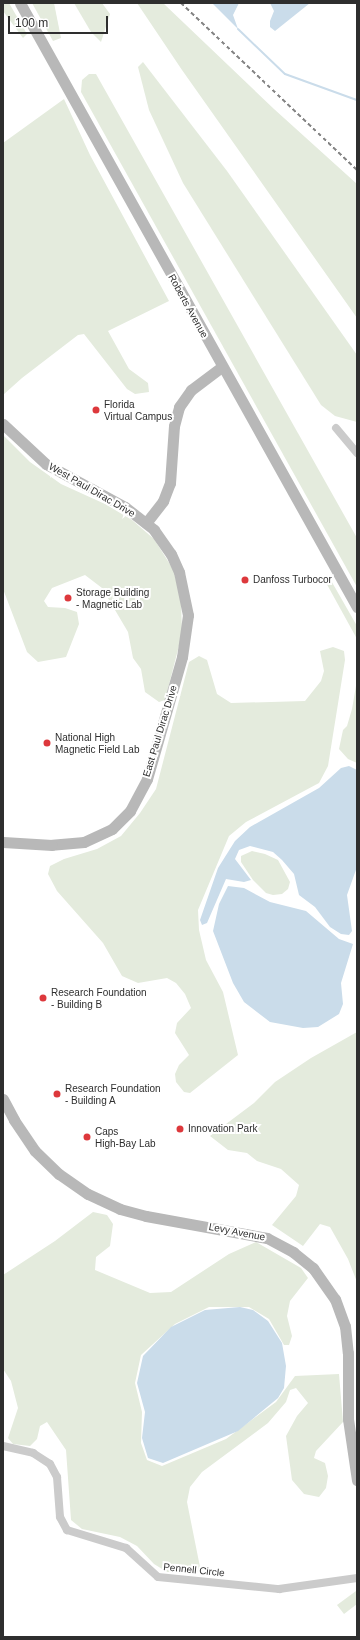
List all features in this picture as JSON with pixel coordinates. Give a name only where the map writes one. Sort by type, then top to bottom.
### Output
[{"type":"street","name":"Roberts Avenue","points":[[20,3],[221,367],[357,607]]},
{"type":"street","points":[[146,523],[162,501],[170,483],[174,426],[179,407],[194,387],[221,367]]},
{"type":"street","name":"West Paul Dirac Drive","points":[[3,424],[46,464],[125,506],[146,523]]},
{"type":"street","points":[[336,428],[357,453]]},
{"type":"street","name":"East Paul Dirac Drive","points":[[3,842],[68,845],[94,838],[123,819],[140,795],[182,658],[188,615],[179,572],[163,542],[146,523]]},
{"type":"street","name":"Levy Avenue","points":[[3,1101],[35,1151],[59,1174],[88,1194],[120,1209],[146,1216],[268,1238],[293,1252],[313,1268],[335,1299],[345,1326],[348,1353],[348,1419],[357,1480]]},
{"type":"street","name":"Pennell Circle","points":[[3,1446],[33,1452],[50,1464],[57,1477],[60,1517],[67,1530],[126,1548],[158,1577],[279,1589],[357,1578]]},
{"type":"shaded area","points":[[3,3],[9,3],[27,34],[23,38],[3,11]]},
{"type":"shaded area","points":[[32,3],[54,3],[61,38],[53,41]]},
{"type":"shaded area","points":[[74,3],[102,3],[110,14],[101,42],[91,32]]},
{"type":"shaded area","points":[[137,3],[163,3],[274,109],[357,184],[357,318],[182,70]]},
{"type":"shaded area","points":[[143,62],[227,171],[357,355],[357,422],[335,416],[321,405],[183,183],[149,110],[138,67]]},
{"type":"shaded area","points":[[89,74],[96,74],[357,538],[357,587],[81,92],[82,80]]},
{"type":"shaded area","points":[[64,99],[90,155],[169,301],[108,331],[129,369],[148,383],[149,392],[135,394],[127,389],[84,334],[78,335],[22,378],[3,395],[3,143]]},
{"type":"shaded area","points":[[3,435],[30,462],[61,484],[105,504],[132,520],[154,539],[173,569],[181,599],[182,634],[165,700],[159,702],[145,692],[141,669],[133,658],[128,632],[102,588],[85,575],[52,588],[44,601],[48,607],[65,608],[77,612],[79,624],[66,657],[38,662],[27,652],[3,589]]},
{"type":"shaded area","points":[[329,577],[357,626],[357,639],[324,579]]},
{"type":"shaded area","points":[[333,647],[344,651],[345,660],[328,766],[319,783],[246,822],[229,836],[198,910],[199,930],[206,960],[223,992],[238,1055],[190,1093],[184,1092],[176,1082],[175,1074],[179,1065],[189,1055],[175,1033],[177,1023],[191,1008],[185,994],[176,983],[167,978],[138,983],[122,976],[103,943],[57,891],[48,874],[50,866],[64,859],[97,849],[121,836],[140,813],[156,789],[189,662],[199,656],[207,660],[217,694],[231,703],[305,701],[321,681],[324,671],[320,651]]},
{"type":"shaded area","points":[[357,680],[357,763],[348,759],[339,749],[343,730],[347,726],[352,709]]},
{"type":"shaded area","points":[[252,851],[265,854],[278,860],[290,882],[288,889],[282,894],[273,895],[266,893],[253,880],[241,862],[241,856]]},
{"type":"shaded area","points":[[357,1032],[357,1282],[348,1259],[330,1227],[320,1224],[303,1246],[272,1225],[296,1196],[299,1185],[281,1169],[257,1161],[247,1153],[228,1150],[210,1136],[254,1103],[275,1082],[311,1058]]},
{"type":"shaded area","points":[[93,1212],[107,1215],[113,1224],[110,1246],[96,1257],[95,1270],[150,1293],[171,1292],[229,1254],[256,1242],[301,1268],[308,1278],[290,1301],[287,1316],[292,1336],[289,1345],[284,1345],[269,1319],[249,1307],[209,1307],[175,1324],[141,1355],[135,1383],[142,1412],[141,1443],[147,1460],[162,1466],[226,1439],[276,1402],[295,1376],[339,1374],[343,1422],[316,1451],[314,1458],[325,1463],[328,1476],[326,1488],[319,1497],[304,1494],[292,1480],[286,1436],[297,1416],[308,1403],[296,1388],[290,1390],[286,1402],[268,1423],[202,1472],[190,1487],[187,1502],[201,1572],[167,1572],[154,1564],[137,1546],[120,1537],[82,1529],[71,1520],[66,1450],[47,1422],[40,1426],[37,1439],[30,1446],[13,1444],[8,1438],[18,1408],[11,1381],[3,1369],[3,1275],[55,1241]]},
{"type":"shaded area","points":[[356,1591],[357,1604],[344,1614],[337,1605]]},
{"type":"water","points":[[212,3],[239,3],[233,15],[238,29]]},
{"type":"water","points":[[270,3],[310,3],[275,31],[270,27],[270,21],[274,11]]},
{"type":"water","points":[[349,766],[357,770],[357,867],[347,895],[352,931],[349,935],[341,934],[330,927],[315,907],[299,895],[294,874],[282,860],[273,852],[250,846],[239,850],[235,859],[251,880],[244,882],[226,879],[207,923],[202,925],[200,920],[218,868],[235,841],[250,827],[319,788],[341,768]]},
{"type":"water","points":[[228,886],[244,888],[270,902],[306,911],[339,939],[353,944],[341,983],[343,1004],[339,1014],[318,1027],[303,1028],[270,1022],[244,1002],[233,983],[213,931],[219,904]]},
{"type":"water","points":[[240,1307],[253,1310],[268,1321],[282,1343],[286,1366],[284,1388],[278,1398],[238,1431],[163,1463],[148,1458],[142,1438],[145,1412],[137,1383],[143,1356],[171,1327],[205,1310]]},
{"type":"waterway","points":[[238,29],[285,74],[357,100]]},
{"type":"railway","points":[[181,3],[357,170]]},
{"type":"place","name":"Florida Virtual Campus","points":[[96,410]]},
{"type":"place","name":"Danfoss Turbocor","points":[[245,580]]},
{"type":"place","name":"Storage Building - Magnetic Lab","points":[[68,598]]},
{"type":"place","name":"National High Magnetic Field Lab","points":[[47,743]]},
{"type":"place","name":"Research Foundation - Building B","points":[[43,998]]},
{"type":"place","name":"Research Foundation - Building A","points":[[57,1094]]},
{"type":"place","name":"Innovation Park","points":[[180,1129]]},
{"type":"place","name":"Caps High-Bay Lab","points":[[87,1137]]}]
